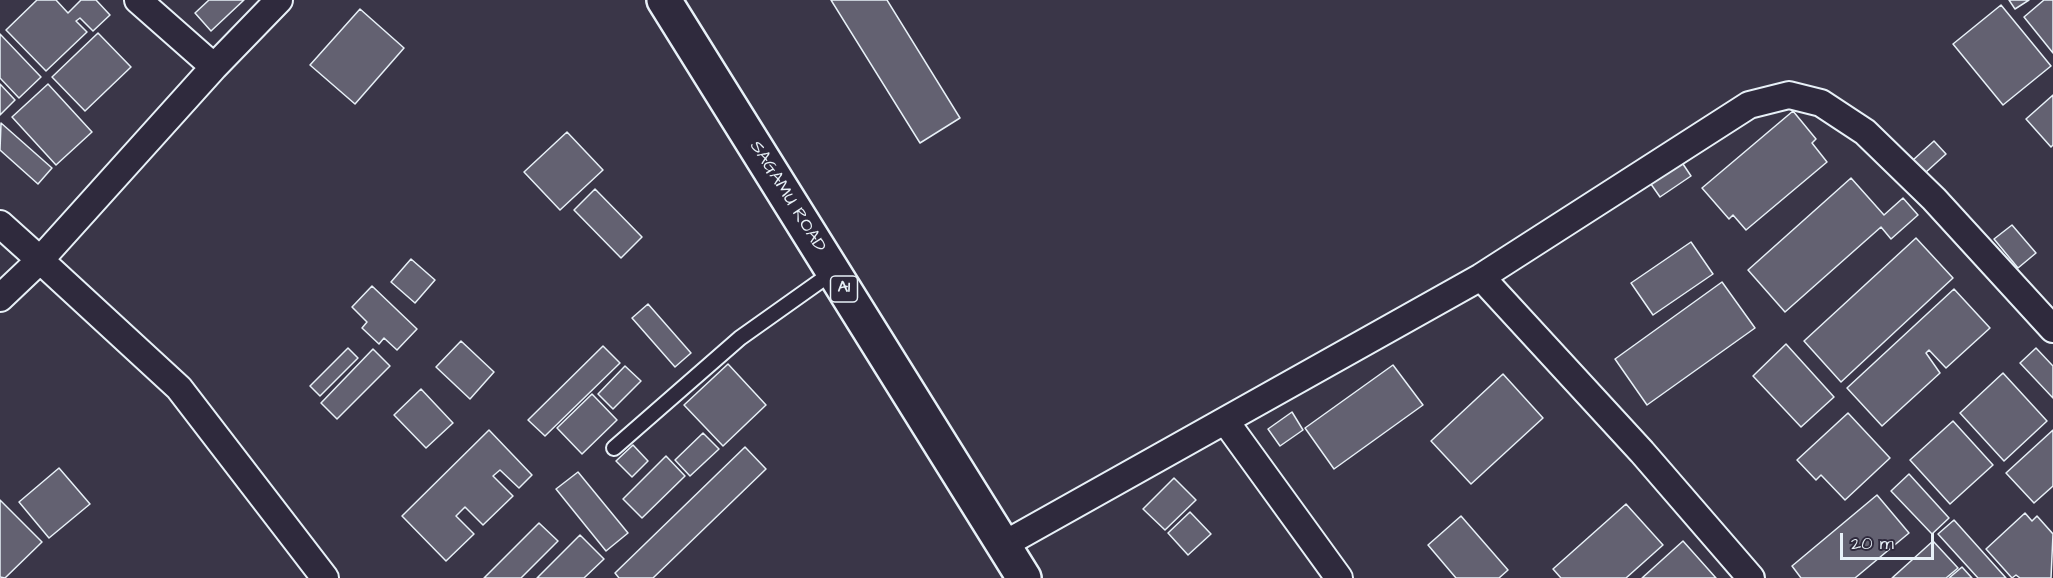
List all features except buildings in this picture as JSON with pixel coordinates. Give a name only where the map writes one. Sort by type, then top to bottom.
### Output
[{"type":"highway","name":"SAGAMU ROAD","points":[[664,0],[1024,578]]},
{"type":"street","points":[[138,0],[214,67]]},
{"type":"street","points":[[0,298],[40,260],[214,67],[279,0]]},
{"type":"street","points":[[1003,545],[1481,277],[1749,105],[1789,95],[1821,103],[1865,132],[1934,199],[2053,329]]},
{"type":"street","points":[[0,224],[179,388],[325,578]]},
{"type":"street","points":[[1481,277],[1642,452],[1751,578]]},
{"type":"street","points":[[1226,422],[1338,578]]},
{"type":"lane","points":[[614,448],[740,338],[833,272]]}]
